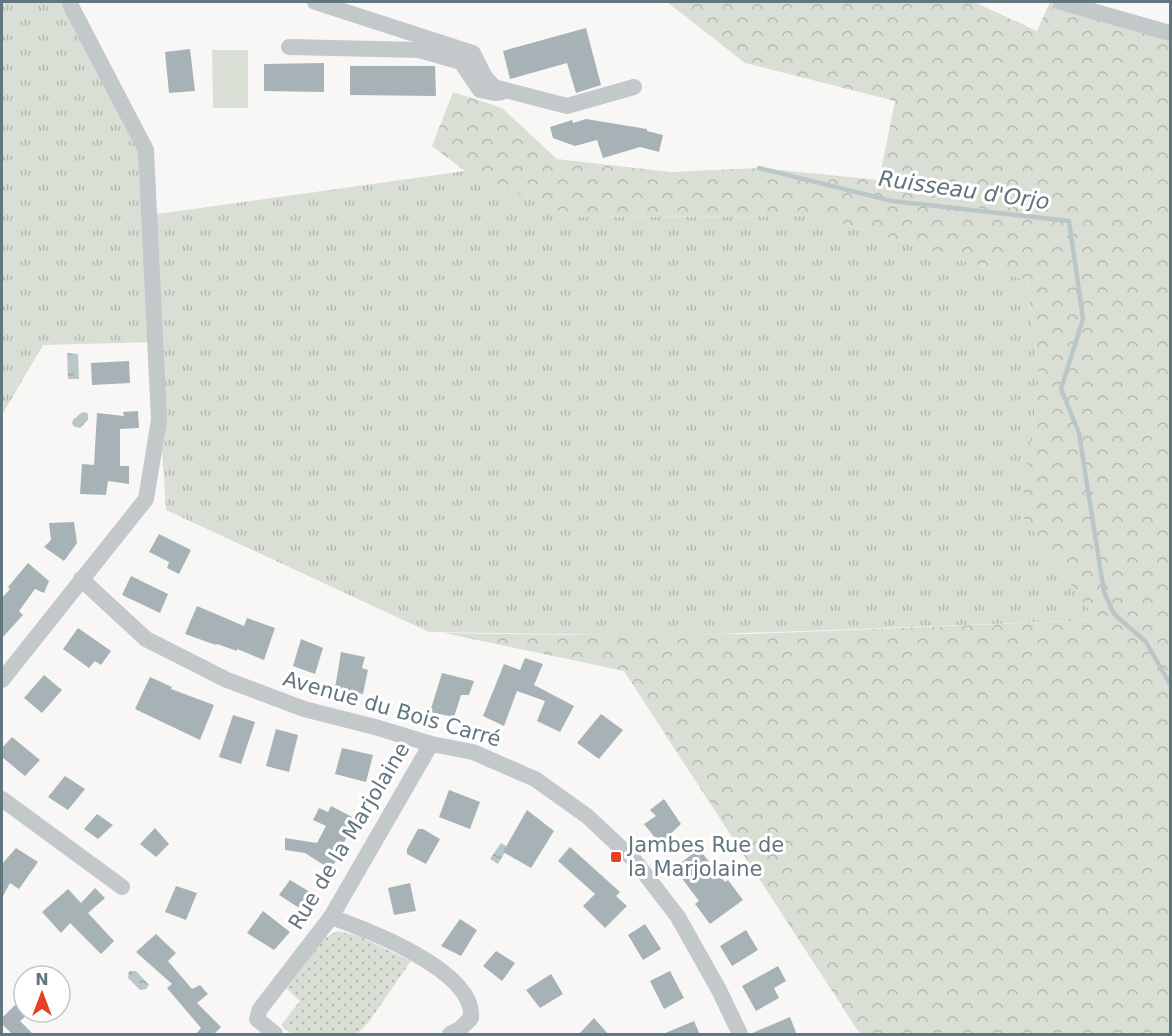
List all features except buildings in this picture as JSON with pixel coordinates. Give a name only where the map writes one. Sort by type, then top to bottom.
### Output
[{"type":"street","points":[[2,680],[146,499],[159,420],[146,150],[70,2]]},
{"type":"street","points":[[315,2],[472,53],[485,77],[494,87],[506,91],[567,106],[634,87]]},
{"type":"street","points":[[1061,2],[1170,33]]},
{"type":"street","points":[[289,47],[419,50],[461,62],[480,90],[495,93],[506,91]]},
{"type":"street","name":"Avenue du Bois Carré","points":[[81,579],[146,639],[227,680],[304,709],[431,744],[473,752],[535,779],[587,816],[635,861],[678,917],[719,990],[740,1035]]},
{"type":"street","name":"Rue de la Marjolaine","points":[[274,1035],[257,1018],[260,1008],[331,917],[431,744]]},
{"type":"street","points":[[2,799],[122,887]]},
{"type":"street","points":[[331,917],[362,928],[416,953],[450,978],[468,997],[472,1008],[471,1018],[450,1035]]},
{"type":"green space","points":[[2,2],[70,2],[146,150],[150,215],[465,171],[573,217],[817,216],[1027,280],[1039,375],[1022,514],[1097,620],[666,636],[429,632],[166,510],[155,342],[43,345],[2,415]]},
{"type":"green space","points":[[667,2],[974,2],[1037,31],[1050,2],[1170,40],[1170,1034],[860,1034],[624,671],[444,633],[749,634],[1096,620],[1021,514],[1039,375],[1027,280],[817,216],[573,217],[465,171],[432,146],[453,92],[502,108],[557,159],[671,172],[759,168],[879,180],[895,101],[745,63]]},
{"type":"green space","points":[[212,50],[248,50],[248,108],[213,108]]},
{"type":"green space","points":[[337,931],[359,936],[411,961],[368,1023],[357,1034],[291,1034],[281,1025],[300,1001],[286,988],[325,938]]},
{"type":"water","points":[[67,353],[78,354],[79,379],[68,379]]},
{"type":"water","points":[[85,412],[88,414],[88,420],[80,428],[75,427],[72,424],[73,420]]},
{"type":"water","points":[[501,843],[508,847],[498,864],[490,859]]},
{"type":"water","points":[[129,971],[136,971],[149,985],[146,989],[140,990],[128,978]]},
{"type":"waterway","name":"Ruisseau d'Orjo","points":[[759,168],[892,201],[1069,221],[1083,319],[1061,389],[1079,433],[1104,592],[1114,614],[1146,642],[1170,684]]},
{"type":"place","name":"Jambes Rue de la Marjolaine","points":[[616,857]]}]
